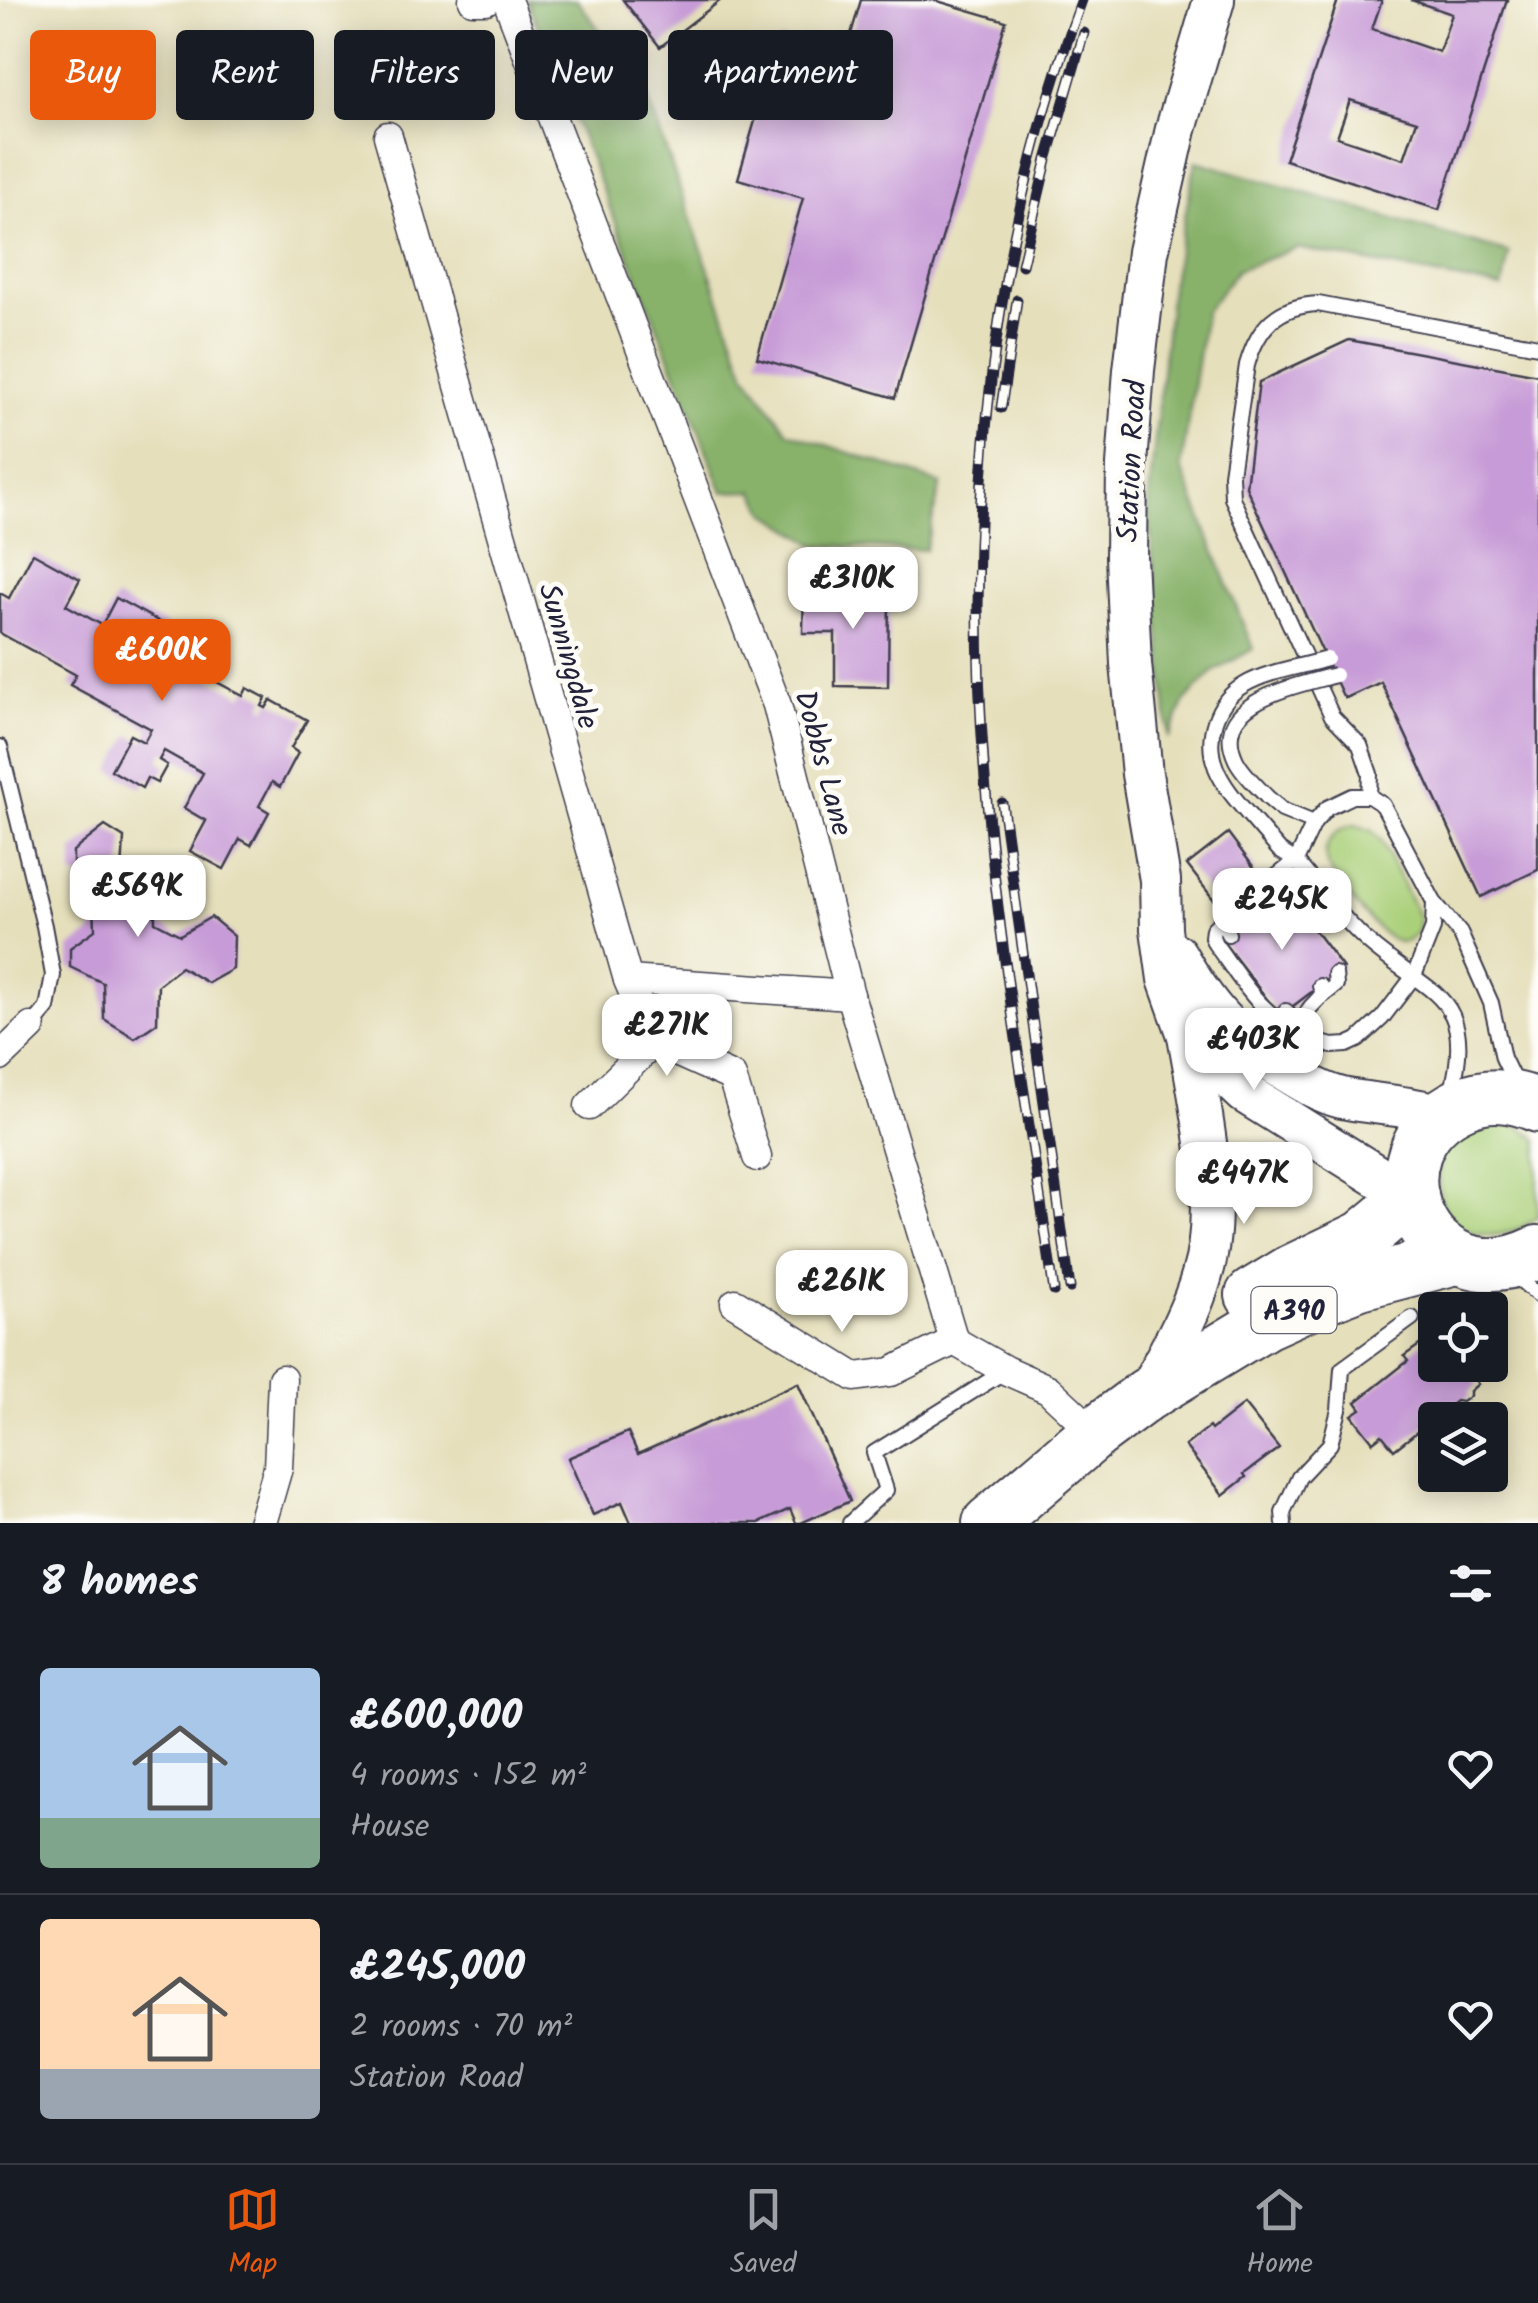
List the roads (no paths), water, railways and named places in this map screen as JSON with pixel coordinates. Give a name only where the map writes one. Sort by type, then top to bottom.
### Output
[{"type":"highway","points":[[1509,1268],[1435,1242],[1420,1222],[1411,1192],[1411,1167],[1427,1130],[1444,1112],[1475,1098],[1499,1095],[1530,1103]]},
{"type":"highway","name":"A390","points":[[1146,1395],[1201,1336],[1248,1298],[1290,1272],[1363,1237],[1411,1192]]},
{"type":"highway","name":"A390","points":[[989,1523],[1146,1395],[1265,1323],[1360,1284],[1509,1268]]},
{"type":"street","points":[[473,0],[486,0]]},
{"type":"street","name":"Dobbs Lane","points":[[507,0],[778,705],[850,995],[954,1341]]},
{"type":"street","name":"Station Road","points":[[1214,0],[1176,129],[1148,252],[1126,465],[1131,664],[1142,774],[1160,880],[1168,979],[1188,1036],[1245,1093],[1382,1179],[1411,1192]]},
{"type":"street","name":"Sunningdale","points":[[388,136],[628,980],[654,1042]]},
{"type":"street","name":"Station Road","points":[[1161,929],[1191,982],[1217,1016],[1243,1043],[1269,1061],[1314,1089],[1340,1098],[1444,1112]]},
{"type":"street","points":[[628,980],[850,995]]},
{"type":"street","points":[[0,1056],[31,1027]]},
{"type":"street","points":[[1146,1395],[1188,1314],[1204,1273],[1209,1234],[1207,1153],[1188,1036]]},
{"type":"street","points":[[589,1106],[654,1042],[732,1077],[757,1158]]},
{"type":"street","points":[[735,1303],[855,1376],[892,1372],[954,1341],[1048,1389],[1095,1434]]},
{"type":"street","points":[[262,1523],[278,1468],[282,1379]]},
{"type":"lane","points":[[1370,796],[1370,774],[1360,745],[1332,716],[1232,498],[1231,474],[1252,350],[1266,326],[1279,314],[1298,305],[1318,304],[1538,346]]},
{"type":"lane","points":[[1327,659],[1247,683],[1234,692],[1220,708],[1212,738],[1214,765],[1247,814],[1280,851],[1296,861],[1366,940],[1426,984],[1445,1003],[1458,1026],[1459,1055],[1444,1112]]},
{"type":"lane","points":[[1314,823],[1282,810],[1267,796],[1241,768],[1231,740],[1238,718],[1249,706],[1264,697],[1334,675]]},
{"type":"lane","points":[[0,746],[54,975],[47,1008],[31,1027]]},
{"type":"lane","points":[[1434,902],[1433,928],[1414,976],[1382,1018],[1347,1045],[1332,1046],[1285,1026],[1267,1012],[1214,944],[1213,929],[1296,861],[1320,814],[1338,801],[1370,796],[1383,805],[1434,902],[1460,932],[1492,1004],[1503,1058],[1530,1103]]},
{"type":"lane","points":[[1274,879],[1270,888],[1276,897]]},
{"type":"lane","points":[[1259,891],[1254,897],[1261,908]]},
{"type":"lane","points":[[1244,903],[1239,909],[1245,920]]},
{"type":"lane","points":[[1228,934],[1224,924],[1229,914]]},
{"type":"lane","points":[[1304,1022],[1321,991],[1336,985],[1335,974]]},
{"type":"lane","points":[[1303,998],[1304,1022],[1313,1038]]},
{"type":"lane","points":[[1286,1011],[1313,1038]]},
{"type":"lane","points":[[1284,1523],[1283,1512],[1299,1477],[1330,1444],[1339,1410],[1342,1369],[1412,1318]]},
{"type":"lane","points":[[850,1523],[886,1490],[874,1453],[1006,1370]]},
{"type":"railway","points":[[1054,1291],[1005,963],[990,832],[979,669],[978,572],[991,377],[1006,281],[1025,186],[1082,0]]},
{"type":"railway","points":[[1022,265],[1084,33]]},
{"type":"railway","points":[[1001,408],[1017,300]]},
{"type":"railway","points":[[1002,803],[1070,1288]]}]
